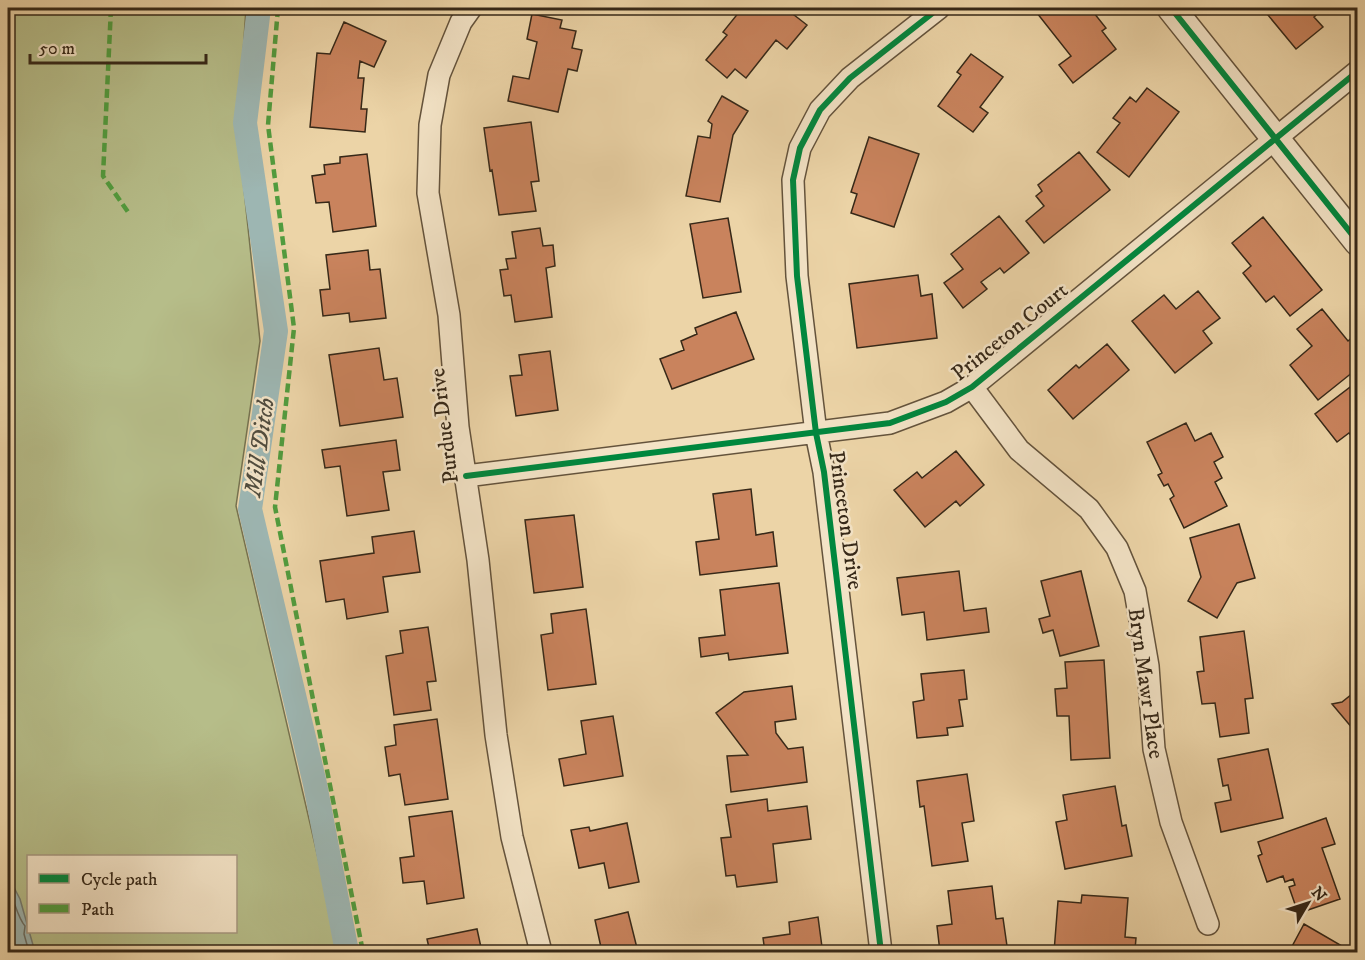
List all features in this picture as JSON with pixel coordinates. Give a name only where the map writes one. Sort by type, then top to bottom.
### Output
[{"type":"street","name":"Purdue Drive","points":[[471,8],[461,22],[439,75],[430,125],[428,193],[449,315],[458,427],[478,560],[496,735],[512,837],[541,952]]},
{"type":"street","name":"Princeton Drive","points":[[881,952],[824,472],[816,433],[797,276],[793,180],[800,148],[820,110],[850,78],[939,8]]},
{"type":"street","points":[[1171,8],[1358,242]]},
{"type":"street","name":"Princeton Court","points":[[466,476],[891,423],[946,402],[972,387],[1358,71]]},
{"type":"street","name":"Bryn Mawr Place","points":[[972,387],[1019,450],[1089,509],[1117,548],[1135,591],[1148,666],[1155,749],[1171,822],[1208,924]]},
{"type":"green space","points":[[8,8],[246,8],[238,133],[260,341],[236,506],[340,952],[8,952]]},
{"type":"water","points":[[8,876],[20,899],[27,924],[27,933],[30,933],[35,952],[8,952]]},
{"type":"building","points":[[736,8],[785,8],[807,25],[787,49],[776,40],[746,78],[735,69],[727,78],[706,60],[727,35],[723,32],[740,11]]},
{"type":"building","points":[[1033,8],[1090,8],[1106,28],[1102,31],[1116,49],[1073,83],[1059,65],[1071,56]]},
{"type":"building","points":[[1255,8],[1322,8],[1314,17],[1323,27],[1296,49],[1263,9],[1259,12]]},
{"type":"building","points":[[532,14],[562,20],[560,28],[576,31],[572,48],[582,50],[577,71],[568,69],[558,112],[508,101],[513,76],[529,79],[537,42],[527,39]]},
{"type":"building","points":[[344,22],[386,41],[374,67],[360,61],[358,78],[364,78],[361,109],[367,109],[365,132],[310,127],[317,53],[330,54]]},
{"type":"building","points":[[971,54],[1003,77],[980,107],[988,113],[973,132],[938,106],[961,75],[957,72]]},
{"type":"building","points":[[1147,88],[1179,112],[1129,177],[1097,152],[1120,123],[1113,118],[1130,97],[1136,102]]},
{"type":"building","points":[[722,96],[748,111],[733,135],[720,202],[686,196],[698,136],[710,138],[712,124],[708,121]]},
{"type":"building","points":[[531,122],[539,181],[531,182],[536,211],[499,215],[484,128]]},
{"type":"building","points":[[869,137],[919,154],[894,227],[851,213],[857,194],[851,192]]},
{"type":"building","points":[[1079,152],[1110,190],[1044,243],[1026,221],[1044,206],[1036,196],[1042,191],[1038,185]]},
{"type":"building","points":[[367,154],[376,226],[333,232],[329,202],[316,203],[312,176],[325,174],[324,165],[340,163],[340,157]]},
{"type":"building","points":[[999,216],[1029,253],[1004,273],[1000,268],[981,282],[987,289],[963,308],[944,283],[963,269],[951,254]]},
{"type":"building","points":[[1263,217],[1322,290],[1290,316],[1274,296],[1266,302],[1243,273],[1251,266],[1232,243]]},
{"type":"building","points":[[728,218],[741,292],[703,298],[690,224]]},
{"type":"building","points":[[540,228],[543,246],[553,245],[555,266],[546,268],[552,317],[515,322],[511,295],[504,296],[500,270],[508,269],[506,259],[516,258],[512,232]]},
{"type":"building","points":[[368,250],[370,270],[380,269],[386,318],[350,322],[349,313],[323,316],[320,290],[330,289],[326,255]]},
{"type":"building","points":[[918,275],[921,296],[932,294],[937,338],[857,348],[849,284]]},
{"type":"building","points":[[1198,291],[1220,318],[1203,331],[1212,343],[1175,373],[1132,321],[1164,295],[1176,309]]},
{"type":"building","points":[[1322,309],[1348,341],[1356,334],[1358,336],[1358,368],[1318,400],[1290,365],[1312,346],[1297,329]]},
{"type":"building","points":[[736,312],[754,359],[672,389],[660,359],[684,350],[681,341],[697,334],[695,328]]},
{"type":"building","points":[[1107,344],[1129,370],[1073,419],[1048,390],[1076,365],[1079,368]]},
{"type":"building","points":[[379,348],[384,380],[397,378],[403,417],[340,426],[329,355]]},
{"type":"building","points":[[550,351],[558,410],[516,416],[510,376],[522,375],[519,355]]},
{"type":"building","points":[[1358,381],[1358,443],[1349,433],[1337,442],[1315,414]]},
{"type":"building","points":[[1186,423],[1195,441],[1211,433],[1223,457],[1214,462],[1222,478],[1215,482],[1227,506],[1184,528],[1170,499],[1174,496],[1168,484],[1164,486],[1158,475],[1162,473],[1147,442]]},
{"type":"building","points":[[396,440],[400,470],[383,472],[389,510],[347,516],[340,466],[325,468],[322,450]]},
{"type":"building","points":[[956,451],[984,485],[960,506],[956,501],[925,527],[894,490],[917,472],[922,478]]},
{"type":"building","points":[[751,489],[756,535],[773,532],[777,566],[700,575],[696,542],[719,539],[713,494]]},
{"type":"building","points":[[574,515],[583,587],[534,593],[525,520]]},
{"type":"building","points":[[1239,524],[1255,578],[1237,583],[1217,618],[1188,601],[1201,577],[1190,538]]},
{"type":"building","points":[[414,531],[420,572],[383,577],[388,612],[347,619],[344,599],[326,602],[320,561],[374,553],[372,537]]},
{"type":"building","points":[[959,571],[964,611],[986,608],[989,632],[927,640],[924,612],[902,615],[897,578]]},
{"type":"building","points":[[1081,571],[1099,646],[1060,656],[1053,630],[1043,633],[1039,619],[1050,616],[1041,581]]},
{"type":"building","points":[[779,583],[788,653],[729,660],[728,653],[701,657],[699,638],[725,635],[720,590]]},
{"type":"building","points":[[586,609],[596,684],[548,690],[541,635],[553,633],[551,614]]},
{"type":"building","points":[[428,627],[436,681],[427,682],[431,710],[394,715],[386,656],[403,653],[400,631]]},
{"type":"building","points":[[1244,631],[1253,698],[1245,699],[1249,733],[1220,737],[1215,703],[1202,704],[1197,672],[1204,671],[1200,637]]},
{"type":"building","points":[[1104,660],[1110,758],[1071,760],[1069,716],[1057,716],[1055,689],[1067,688],[1065,662]]},
{"type":"building","points":[[964,670],[967,699],[959,700],[963,726],[947,728],[948,735],[917,738],[913,702],[924,700],[921,674]]},
{"type":"building","points":[[792,686],[796,719],[775,722],[776,733],[788,749],[803,747],[807,782],[731,792],[727,756],[748,755],[716,713],[744,692]]},
{"type":"building","points":[[1357,690],[1358,735],[1332,704],[1342,702]]},
{"type":"building","points":[[613,716],[623,776],[564,786],[559,759],[586,754],[581,721]]},
{"type":"building","points":[[437,719],[448,799],[405,805],[400,774],[389,776],[385,747],[396,745],[394,725]]},
{"type":"building","points":[[1268,749],[1283,818],[1221,832],[1215,803],[1231,800],[1228,785],[1223,786],[1218,759]]},
{"type":"building","points":[[967,774],[974,821],[962,823],[968,861],[932,866],[924,806],[920,807],[917,781]]},
{"type":"building","points":[[1115,786],[1122,826],[1126,825],[1132,856],[1065,869],[1056,822],[1067,820],[1063,795]]},
{"type":"building","points":[[767,799],[768,811],[807,806],[811,839],[773,844],[777,882],[737,887],[735,875],[726,876],[721,838],[731,837],[726,805]]},
{"type":"building","points":[[452,811],[464,898],[427,904],[424,881],[403,883],[400,858],[414,856],[409,817]]},
{"type":"building","points":[[1326,818],[1335,844],[1322,848],[1340,899],[1305,911],[1302,905],[1296,907],[1289,887],[1295,885],[1293,879],[1285,882],[1283,876],[1267,882],[1258,856],[1262,854],[1258,842]]},
{"type":"building","points":[[627,823],[639,882],[609,888],[604,863],[579,868],[571,830],[589,827],[590,831]]},
{"type":"building","points":[[992,886],[996,919],[1003,918],[1007,946],[940,952],[937,926],[952,924],[948,891]]},
{"type":"building","points":[[1082,895],[1128,898],[1125,937],[1136,938],[1135,950],[1142,952],[1054,952],[1058,901],[1081,903]]},
{"type":"building","points":[[628,912],[638,952],[602,952],[595,920]]},
{"type":"building","points":[[818,917],[822,947],[808,950],[808,952],[765,952],[763,938],[790,934],[789,922]]},
{"type":"building","points":[[1304,924],[1342,946],[1339,952],[1289,952]]},
{"type":"building","points":[[477,929],[482,952],[430,952],[427,939]]},
{"type":"waterway","name":"Mill Ditch","points":[[259,8],[245,123],[276,331],[250,509],[315,784],[347,952]]},
{"type":"marked path","points":[[111,8],[103,176],[128,212]]},
{"type":"marked path","points":[[278,8],[268,125],[294,328],[275,507],[363,952]]},
{"type":"cycle path","points":[[881,952],[824,472],[816,433],[797,276],[793,180],[800,148],[820,110],[850,78],[939,8]]},
{"type":"cycle path","points":[[1171,8],[1358,242]]},
{"type":"cycle path","points":[[466,476],[890,423],[946,402],[972,387],[1358,71]]}]
